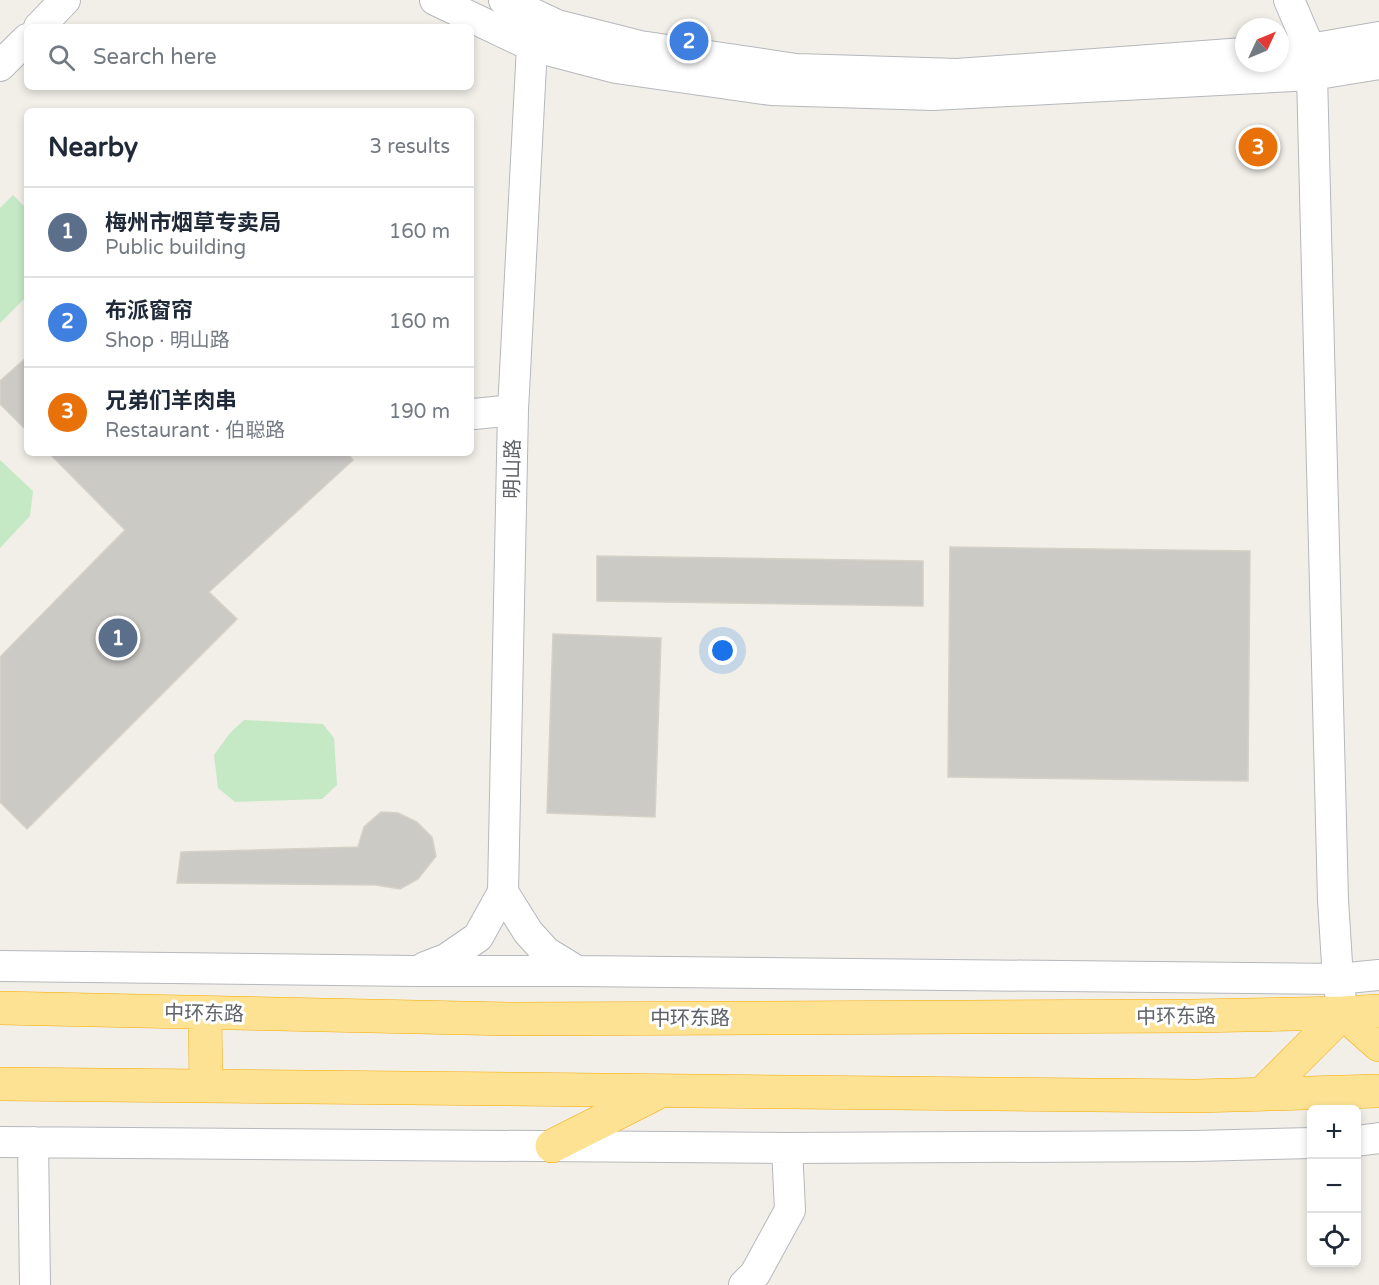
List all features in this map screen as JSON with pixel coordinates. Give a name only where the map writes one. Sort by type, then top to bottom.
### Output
[{"type":"highway","name":"中环东路","points":[[0,1008],[512,1019],[1192,1016],[1379,1011]]},
{"type":"highway","points":[[205,1013],[206,1086]]},
{"type":"highway","points":[[1262,1095],[1343,1013],[1379,1045]]},
{"type":"highway","points":[[0,1084],[1195,1096],[1379,1091]]},
{"type":"highway","points":[[552,1146],[662,1091]]},
{"type":"street","points":[[42,24],[65,0]]},
{"type":"street","points":[[435,0],[532,46],[616,68],[771,90],[933,95],[1311,62],[1379,63]]},
{"type":"street","points":[[504,0],[556,25],[640,46],[796,69],[957,74],[1235,54]]},
{"type":"street","points":[[1289,0],[1311,62],[1333,900],[1338,979],[1343,1013]]},
{"type":"street","points":[[1289,54],[1311,62],[1379,37]]},
{"type":"street","points":[[0,66],[24,42]]},
{"type":"street","name":"明山路","points":[[503,892],[513,410],[532,46]]},
{"type":"street","points":[[474,414],[513,410]]},
{"type":"street","points":[[415,971],[446,959],[478,937],[503,892],[528,932],[546,952],[577,970]]},
{"type":"street","points":[[0,966],[1338,979],[1379,975]]},
{"type":"street","points":[[1361,1140],[1379,1138]]},
{"type":"street","points":[[0,1142],[788,1148],[1307,1143]]},
{"type":"street","points":[[33,1142],[35,1285]]},
{"type":"street","points":[[744,1285],[755,1274],[790,1210],[788,1148]]},
{"type":"green space","points":[[13,195],[24,206],[24,299],[0,323],[0,208]]},
{"type":"green space","points":[[0,460],[33,491],[30,516],[0,548]]},
{"type":"green space","points":[[244,720],[323,724],[334,738],[337,785],[322,799],[235,802],[218,788],[214,755],[230,733]]},
{"type":"building","points":[[24,360],[24,428],[0,404],[0,381]]},
{"type":"building","points":[[52,456],[350,456],[353,460],[209,592],[237,619],[27,829],[0,802],[0,657],[125,530]]},
{"type":"building","points":[[950,547],[1250,551],[1248,781],[948,777]]},
{"type":"building","points":[[597,556],[923,561],[923,606],[597,601]]},
{"type":"building","points":[[553,634],[661,638],[655,817],[547,813]]},
{"type":"building","points":[[381,812],[398,813],[417,822],[432,837],[436,856],[418,879],[400,889],[376,885],[177,883],[181,852],[358,847],[364,827]]},
{"type":"place","name":"布派窗帘","points":[[689,41]]},
{"type":"place","name":"兄弟们羊肉串","points":[[1258,147]]},
{"type":"place","name":"梅州市烟草专卖局","points":[[118,638]]}]
